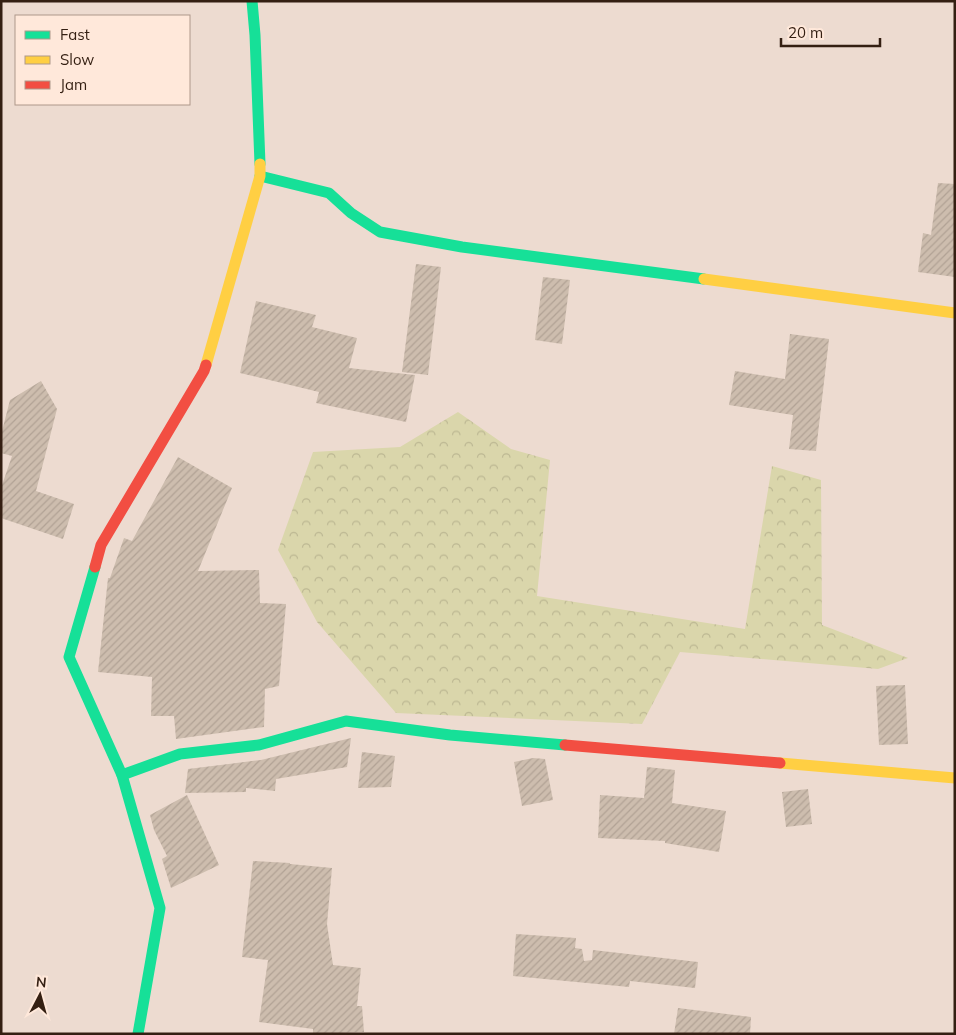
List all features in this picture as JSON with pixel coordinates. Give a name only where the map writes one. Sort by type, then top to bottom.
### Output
[{"type":"street","points":[[138,1034],[160,908],[122,775],[68,657],[102,545],[204,371],[260,176],[252,1]]},
{"type":"street","points":[[260,176],[328,193],[351,213],[380,232],[462,247],[955,313]]},
{"type":"street","points":[[122,775],[180,754],[259,745],[346,721],[450,735],[955,778]]},
{"type":"green space","points":[[458,412],[511,449],[550,460],[537,596],[745,629],[772,466],[821,480],[822,625],[908,658],[878,669],[680,652],[642,724],[396,713],[317,622],[278,550],[313,452],[400,447]]},
{"type":"building","points":[[938,183],[955,184],[955,277],[918,272],[923,233],[931,235]]},
{"type":"building","points":[[416,264],[441,267],[428,375],[402,372]]},
{"type":"building","points":[[543,277],[570,280],[562,344],[535,340]]},
{"type":"building","points":[[256,301],[316,315],[312,327],[357,338],[349,368],[415,375],[406,422],[316,403],[319,392],[240,373]]},
{"type":"building","points":[[790,334],[829,339],[816,451],[789,449],[793,415],[729,405],[735,371],[785,379]]},
{"type":"building","points":[[41,381],[57,409],[36,491],[74,504],[63,539],[1,518],[1,488],[12,456],[1,453],[1,435],[10,400]]},
{"type":"building","points":[[178,457],[232,488],[198,571],[259,570],[260,603],[286,604],[279,686],[265,689],[264,727],[176,739],[174,716],[151,716],[152,677],[98,672],[108,578],[110,578],[124,538],[132,541]]},
{"type":"building","points":[[905,685],[908,744],[879,745],[876,686]]},
{"type":"building","points":[[351,738],[347,767],[276,779],[275,791],[246,788],[246,792],[185,793],[188,769],[261,760]]},
{"type":"building","points":[[362,752],[395,756],[391,787],[358,788]]},
{"type":"building","points":[[533,758],[545,759],[553,800],[522,806],[514,762]]},
{"type":"building","points":[[647,767],[675,770],[672,803],[726,811],[719,852],[665,843],[665,841],[598,838],[600,795],[644,798]]},
{"type":"building","points":[[808,789],[812,824],[786,827],[782,792]]},
{"type":"building","points":[[187,795],[219,865],[171,888],[162,859],[167,856],[154,830],[150,815]]},
{"type":"building","points":[[253,861],[332,868],[327,924],[333,965],[361,968],[357,1006],[362,1006],[364,1032],[313,1034],[313,1029],[259,1022],[268,960],[242,957]]},
{"type":"building","points":[[516,934],[576,938],[575,948],[582,949],[584,961],[592,960],[593,950],[698,962],[695,988],[630,981],[629,987],[513,976]]},
{"type":"building","points":[[678,1008],[751,1017],[750,1034],[674,1034]]},
{"type":"traffic: fast","points":[[252,1],[260,164]]},
{"type":"traffic: fast","points":[[260,176],[329,193],[351,213],[380,232],[462,247],[704,279]]},
{"type":"traffic: fast","points":[[95,567],[69,657],[122,775],[160,908],[138,1034]]},
{"type":"traffic: fast","points":[[122,775],[180,754],[259,745],[346,721],[450,735],[565,745]]},
{"type":"traffic: slow","points":[[206,365],[260,176],[260,164]]},
{"type":"traffic: slow","points":[[704,279],[955,313]]},
{"type":"traffic: slow","points":[[780,763],[955,778]]},
{"type":"traffic: jam","points":[[95,567],[101,545],[206,365]]},
{"type":"traffic: jam","points":[[565,745],[780,763]]}]
